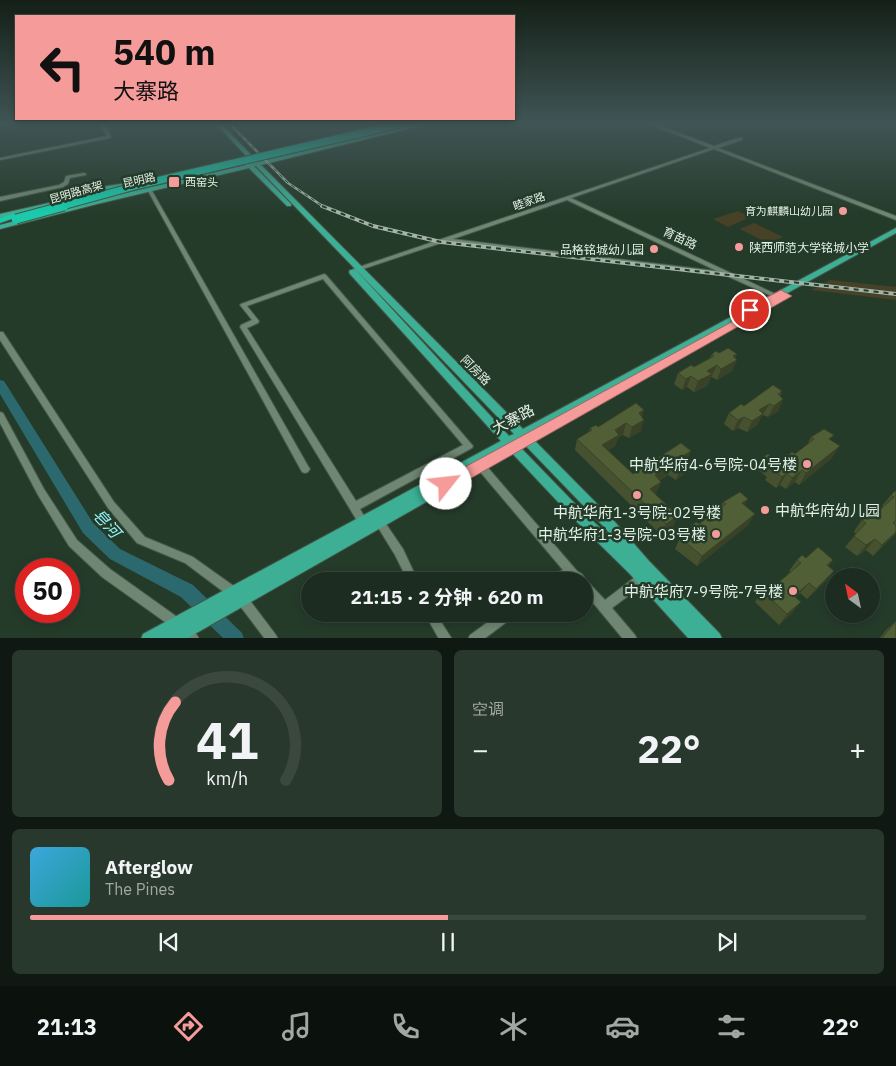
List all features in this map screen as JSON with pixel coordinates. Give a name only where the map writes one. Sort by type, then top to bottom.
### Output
[{"type":"highway","name":"昆明路高架","points":[[16,218],[129,185],[268,153]]},
{"type":"highway","name":"昆明路高架","points":[[16,218],[139,185],[277,153]]},
{"type":"highway","points":[[0,222],[16,218]]},
{"type":"main road","name":"阿房路","points":[[241,153],[355,270],[524,436],[715,638]]},
{"type":"main road","name":"阿房路","points":[[242,153],[252,164]]},
{"type":"main road","name":"昆明路","points":[[0,228],[297,153]]},
{"type":"main road","name":"昆明路","points":[[0,216],[52,204],[107,188],[184,178],[301,153]]},
{"type":"main road","name":"大寨路","points":[[782,296],[896,230]]},
{"type":"main road","name":"大寨路","points":[[232,598],[480,466],[524,436],[896,236]]},
{"type":"main road","name":"阿房路","points":[[355,270],[468,399],[699,638]]},
{"type":"main road","points":[[468,399],[481,392]]},
{"type":"main road","name":"大寨路","points":[[171,638],[232,598],[362,521],[511,444]]},
{"type":"main road","name":"大寨路","points":[[148,638],[188,626]]},
{"type":"street","points":[[0,158],[27,153]]},
{"type":"street","name":"睦家路","points":[[355,270],[701,153]]},
{"type":"street","points":[[722,153],[896,218]]},
{"type":"street","points":[[0,199],[62,186],[66,183],[68,177],[84,174]]},
{"type":"street","points":[[149,189],[305,469]]},
{"type":"street","name":"育苗路","points":[[571,198],[729,274],[782,296]]},
{"type":"street","name":"育苗路","points":[[571,198],[782,296]]},
{"type":"street","points":[[446,240],[729,274]]},
{"type":"street","points":[[354,507],[469,446],[324,276],[243,304],[256,321],[242,327],[362,521]]},
{"type":"street","points":[[0,334],[111,505],[141,540],[189,560],[232,598],[272,638]]},
{"type":"street","points":[[0,415],[41,492],[73,544],[106,574],[188,626]]},
{"type":"street","points":[[480,466],[571,572]]},
{"type":"street","points":[[379,521],[399,552],[409,572]]},
{"type":"street","points":[[604,607],[643,578]]},
{"type":"street","points":[[593,594],[631,638]]},
{"type":"street","points":[[435,622],[446,638]]},
{"type":"street","points":[[474,638],[497,622]]},
{"type":"shaded area","points":[[738,211],[751,217],[728,227],[713,219]]},
{"type":"shaded area","points":[[754,223],[783,237],[769,244],[740,229]]},
{"type":"shaded area","points":[[830,280],[896,287],[896,300],[811,290]]},
{"type":"building","points":[[728,348],[737,354],[733,356],[737,360],[721,369],[717,365],[707,371],[712,374],[698,381],[691,376],[686,379],[678,373],[691,365],[694,367],[714,356],[712,354],[716,351],[719,353]]},
{"type":"building","points":[[773,385],[782,391],[778,394],[783,399],[774,406],[769,404],[759,410],[763,414],[752,421],[744,417],[738,420],[729,413],[741,404],[744,406]]},
{"type":"building","points":[[636,403],[644,410],[639,413],[644,420],[632,427],[626,423],[615,430],[619,435],[602,445],[633,474],[681,443],[691,451],[683,456],[689,463],[680,469],[672,464],[655,475],[661,482],[650,489],[678,516],[666,524],[577,439],[592,430],[590,428],[596,425],[598,427]]},
{"type":"building","points":[[824,429],[834,435],[829,439],[840,446],[806,473],[802,470],[792,478],[787,473],[782,477],[772,469],[775,466],[763,457],[768,454],[779,463],[792,452],[795,454],[814,439],[811,437]]},
{"type":"building","points":[[895,491],[896,520],[893,523],[896,525],[896,532],[882,545],[875,539],[866,545],[854,536],[866,523],[862,520],[867,516],[870,519],[894,497],[891,495]]},
{"type":"building","name":"中航华府1-3号院-03号楼","points":[[740,492],[748,499],[742,503],[755,514],[702,556],[680,538],[694,529],[691,526],[696,522],[699,524],[726,504],[723,502]]},
{"type":"building","name":"中航华府7-9号院-7号楼","points":[[818,547],[833,560],[827,565],[830,568],[825,568],[825,580],[816,589],[809,583],[794,596],[801,602],[787,614],[762,591],[768,586],[771,589],[801,563],[797,560],[802,555],[806,558]]},
{"type":"building","points":[[896,621],[896,638],[882,638]]},
{"type":"waterway","name":"皂河","points":[[0,384],[88,528],[115,554],[187,591],[235,638]]},
{"type":"railway","points":[[258,153],[288,183],[323,206]]},
{"type":"railway","points":[[323,206],[373,226],[441,242],[896,294]]},
{"type":"place","name":"西窑头","points":[[174,182]]},
{"type":"place","name":"育为麒麟山幼儿园","points":[[843,211]]},
{"type":"place","name":"陕西师范大学铭城小学","points":[[739,247]]},
{"type":"place","name":"品格铭城幼儿园","points":[[654,249]]},
{"type":"place","name":"中航华府4-6号院-04号楼","points":[[807,464]]},
{"type":"place","name":"中航华府1-3号院-02号楼","points":[[637,495]]},
{"type":"place","name":"中航华府幼儿园","points":[[765,510]]},
{"type":"place","name":"中航华府1-3号院-03号楼","points":[[716,534]]},
{"type":"place","name":"中航华府7-9号院-7号楼","points":[[793,591]]},
{"type":"route","points":[[446,484],[787,296],[781,293],[750,310]]}]
